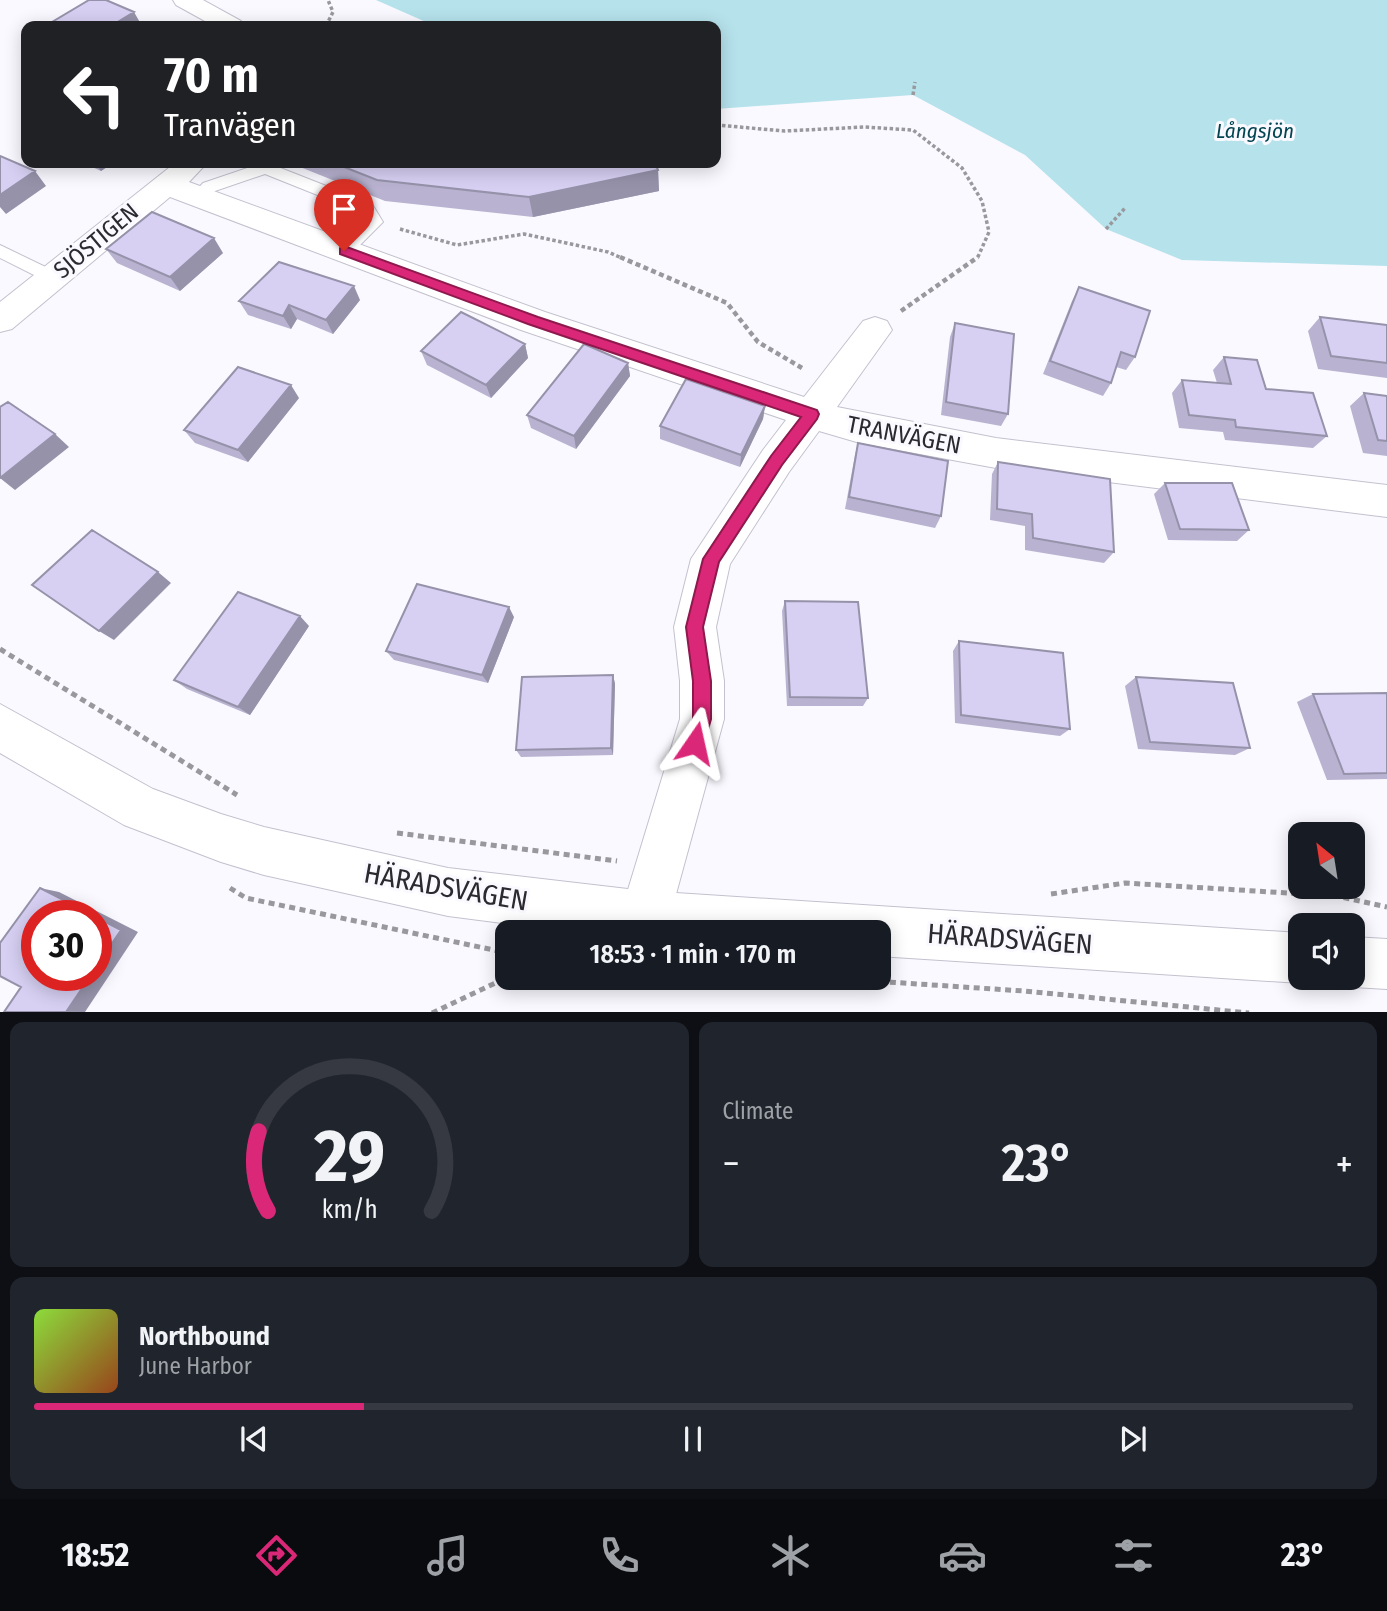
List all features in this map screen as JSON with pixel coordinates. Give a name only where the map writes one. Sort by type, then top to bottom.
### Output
[{"type":"street","points":[[185,0],[223,21]]},
{"type":"street","name":"SJÖSTIGEN","points":[[0,320],[186,168]]},
{"type":"street","name":"TRANVÄGEN","points":[[165,184],[533,321],[822,400],[860,428],[996,453],[1387,500]]},
{"type":"street","points":[[645,916],[702,719],[702,681],[695,627],[711,559],[776,461],[875,330]]},
{"type":"street","name":"HÄRADSVÄGEN","points":[[0,726],[26,745],[141,807],[264,852],[448,892],[645,916],[1288,957]]},
{"type":"street","points":[[1365,963],[1387,964]]},
{"type":"lane","points":[[199,196],[209,187],[261,168]]},
{"type":"lane","points":[[276,168],[366,208],[375,222],[344,251]]},
{"type":"lane","points":[[0,251],[52,277]]},
{"type":"path","points":[[328,0],[333,12],[328,21]]},
{"type":"path","points":[[913,95],[915,82]]},
{"type":"path","points":[[721,125],[785,131],[864,127],[913,130],[962,168],[982,201],[989,232],[977,259],[875,330]]},
{"type":"path","points":[[1106,229],[1126,207]]},
{"type":"path","points":[[375,222],[457,246],[524,234],[608,252],[727,303],[758,342],[822,400]]},
{"type":"path","points":[[891,982],[1024,991],[1239,1012]]},
{"type":"path","points":[[434,1012],[495,983]]},
{"type":"water","name":"Långsjön","points":[[376,0],[1387,0],[1387,266],[1182,260],[1106,229],[1025,155],[913,95],[721,109],[721,21],[424,21]]},
{"type":"building","points":[[89,0],[106,0],[134,12],[119,21],[54,21]]},
{"type":"building","points":[[0,156],[21,165],[21,168],[35,171],[0,195]]},
{"type":"building","points":[[347,168],[658,170],[529,197],[377,180]]},
{"type":"building","points":[[152,212],[214,238],[170,277],[106,249]]},
{"type":"building","points":[[279,262],[354,286],[326,320],[289,305],[283,316],[239,301]]},
{"type":"building","points":[[1079,287],[1150,311],[1135,357],[1121,352],[1111,383],[1050,361]]},
{"type":"building","points":[[461,312],[525,344],[486,385],[421,351]]},
{"type":"building","points":[[1320,317],[1387,325],[1387,363],[1331,356]]},
{"type":"building","points":[[955,323],[1014,334],[1008,414],[946,402]]},
{"type":"building","points":[[584,344],[628,363],[574,436],[527,415]]},
{"type":"building","points":[[1224,357],[1257,360],[1266,389],[1313,393],[1327,436],[1236,427],[1235,420],[1189,415],[1182,380],[1231,384]]},
{"type":"building","points":[[238,367],[291,385],[238,450],[184,430]]},
{"type":"building","points":[[686,379],[765,406],[741,455],[660,426]]},
{"type":"building","points":[[1364,393],[1387,396],[1387,441],[1378,440]]},
{"type":"building","points":[[8,402],[55,434],[0,478],[0,407]]},
{"type":"building","points":[[858,443],[948,461],[941,516],[849,497]]},
{"type":"building","points":[[998,462],[1110,479],[1114,552],[1033,538],[1032,514],[997,509]]},
{"type":"building","points":[[1165,483],[1232,483],[1249,530],[1180,529]]},
{"type":"building","points":[[92,530],[158,572],[99,631],[32,585]]},
{"type":"building","points":[[417,584],[509,607],[482,675],[386,651]]},
{"type":"building","points":[[238,592],[300,616],[238,707],[174,680]]},
{"type":"building","points":[[785,601],[858,602],[868,698],[790,697]]},
{"type":"building","points":[[959,641],[1063,653],[1070,729],[961,715]]},
{"type":"building","points":[[613,675],[611,748],[516,750],[522,677]]},
{"type":"building","points":[[1136,677],[1233,683],[1250,748],[1150,742]]},
{"type":"building","points":[[1387,693],[1387,773],[1344,774],[1313,694]]},
{"type":"building","points":[[40,888],[64,900],[31,900]]},
{"type":"building","points":[[21,914],[21,987],[0,976],[0,943]]},
{"type":"building","points":[[112,925],[121,930],[112,943]]},
{"type":"building","points":[[21,987],[21,991],[80,991],[66,1012],[4,1012]]},
{"type":"route","points":[[344,251],[533,321],[811,414],[776,461],[711,559],[695,627],[702,681],[702,719],[695,743]]}]
